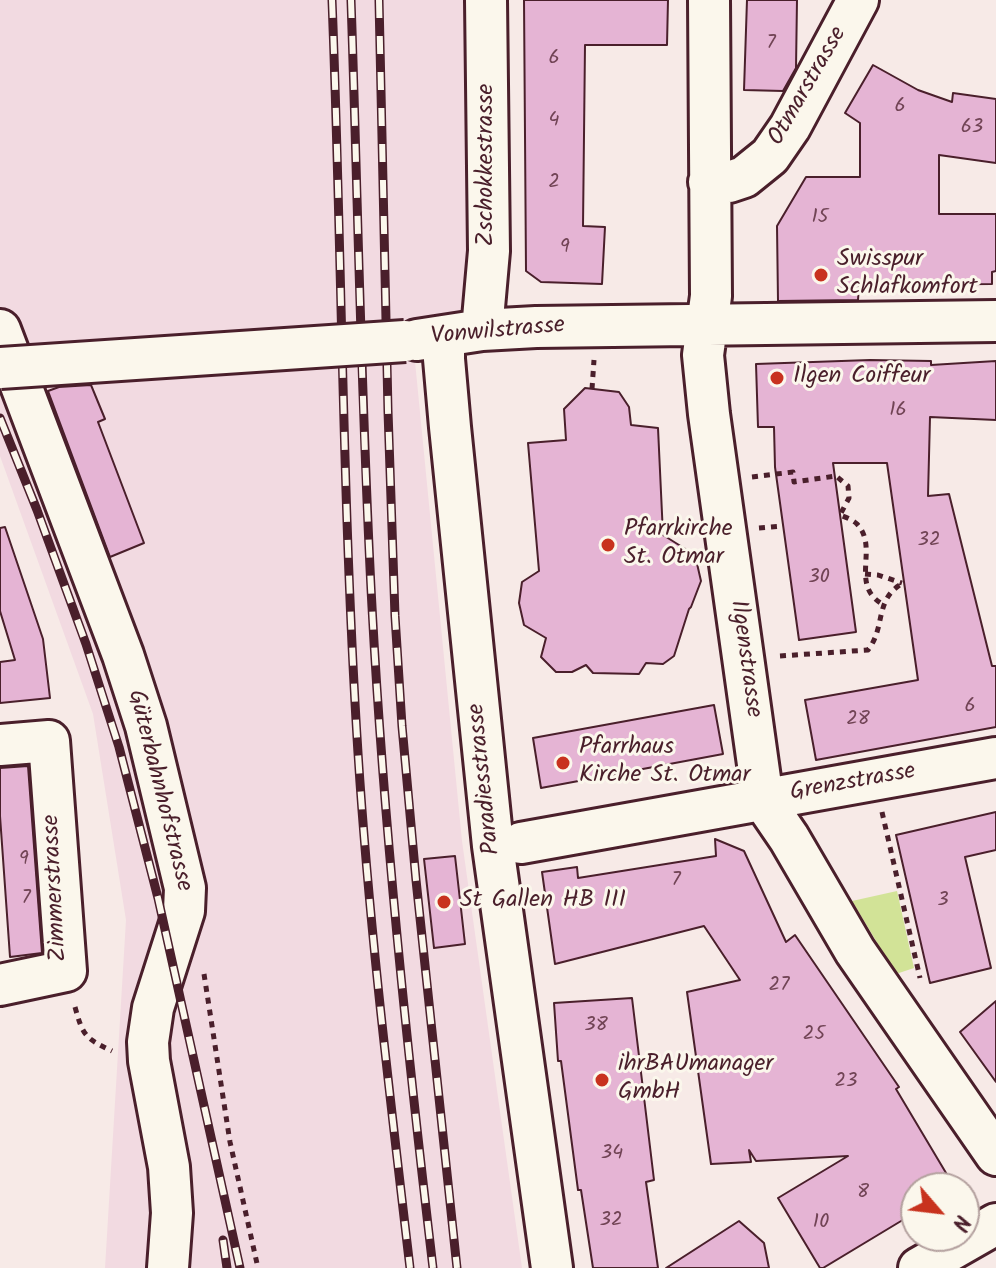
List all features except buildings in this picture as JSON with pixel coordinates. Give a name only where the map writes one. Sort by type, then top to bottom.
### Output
[{"type":"street","name":"Zschokkestrasse","points":[[463,333],[489,251],[486,0]]},
{"type":"street","name":"Ilgenstrasse","points":[[709,0],[711,296],[703,355],[763,800],[789,838],[855,951],[996,1155]]},
{"type":"street","name":"Otmarstrasse","points":[[709,182],[729,182],[744,177],[770,156],[790,127],[858,0]]},
{"type":"street","name":"Vonwilstrasse","points":[[0,368],[405,341],[536,327],[996,321]]},
{"type":"street","name":"Güterbahnhofstrasse","points":[[0,330],[123,655],[150,740],[185,888],[184,911],[150,1022],[148,1042],[169,1167],[172,1213],[168,1268]]},
{"type":"street","name":"Paradiesstrasse","points":[[463,333],[450,427],[493,846],[552,1268]]},
{"type":"street","name":"Zimmerstrasse","points":[[0,745],[49,741],[66,971],[0,985]]},
{"type":"street","name":"Grenzstrasse","points":[[521,843],[996,758]]},
{"type":"street","points":[[919,1268],[996,1224]]},
{"type":"path","points":[[592,389],[593,366]]},
{"type":"path","points":[[751,477],[793,472],[794,482],[836,476],[842,480],[848,486],[849,498],[840,515],[857,524],[864,536],[868,591],[884,605]]},
{"type":"path","points":[[758,528],[783,526]]},
{"type":"path","points":[[775,657],[868,650],[874,642],[889,594],[903,583],[865,574]]},
{"type":"path","points":[[878,798],[921,983]]},
{"type":"path","points":[[203,968],[230,1142],[258,1268]]},
{"type":"path","points":[[66,971],[81,1029],[92,1041],[113,1051],[149,1061]]},
{"type":"shaded area","points":[[0,0],[486,0],[483,310],[413,341],[462,841],[522,1268],[105,1268],[126,920],[93,714],[0,456]]},
{"type":"green space","points":[[897,891],[914,968],[896,974],[852,901]]},
{"type":"railway","points":[[332,0],[349,565],[358,753],[374,946],[410,1268]]},
{"type":"railway","points":[[351,0],[365,455],[377,690],[397,938],[433,1268]]},
{"type":"railway","points":[[379,0],[395,616],[416,880],[457,1268]]},
{"type":"railway","points":[[0,418],[86,644],[119,747],[158,898],[240,1268]]},
{"type":"railway","points":[[223,1240],[227,1268]]},
{"type":"place","name":"Swisspur Schlafkomfort","points":[[821,275]]},
{"type":"place","name":"Ilgen Coiffeur","points":[[777,378]]},
{"type":"place","name":"Pfarrkirche St. Otmar","points":[[608,545]]},
{"type":"place","name":"Pfarrhaus Kirche St. Otmar","points":[[563,763]]},
{"type":"place","name":"St Gallen HB III","points":[[444,902]]},
{"type":"place","name":"ihrBAUmanager GmbH","points":[[602,1080]]}]
